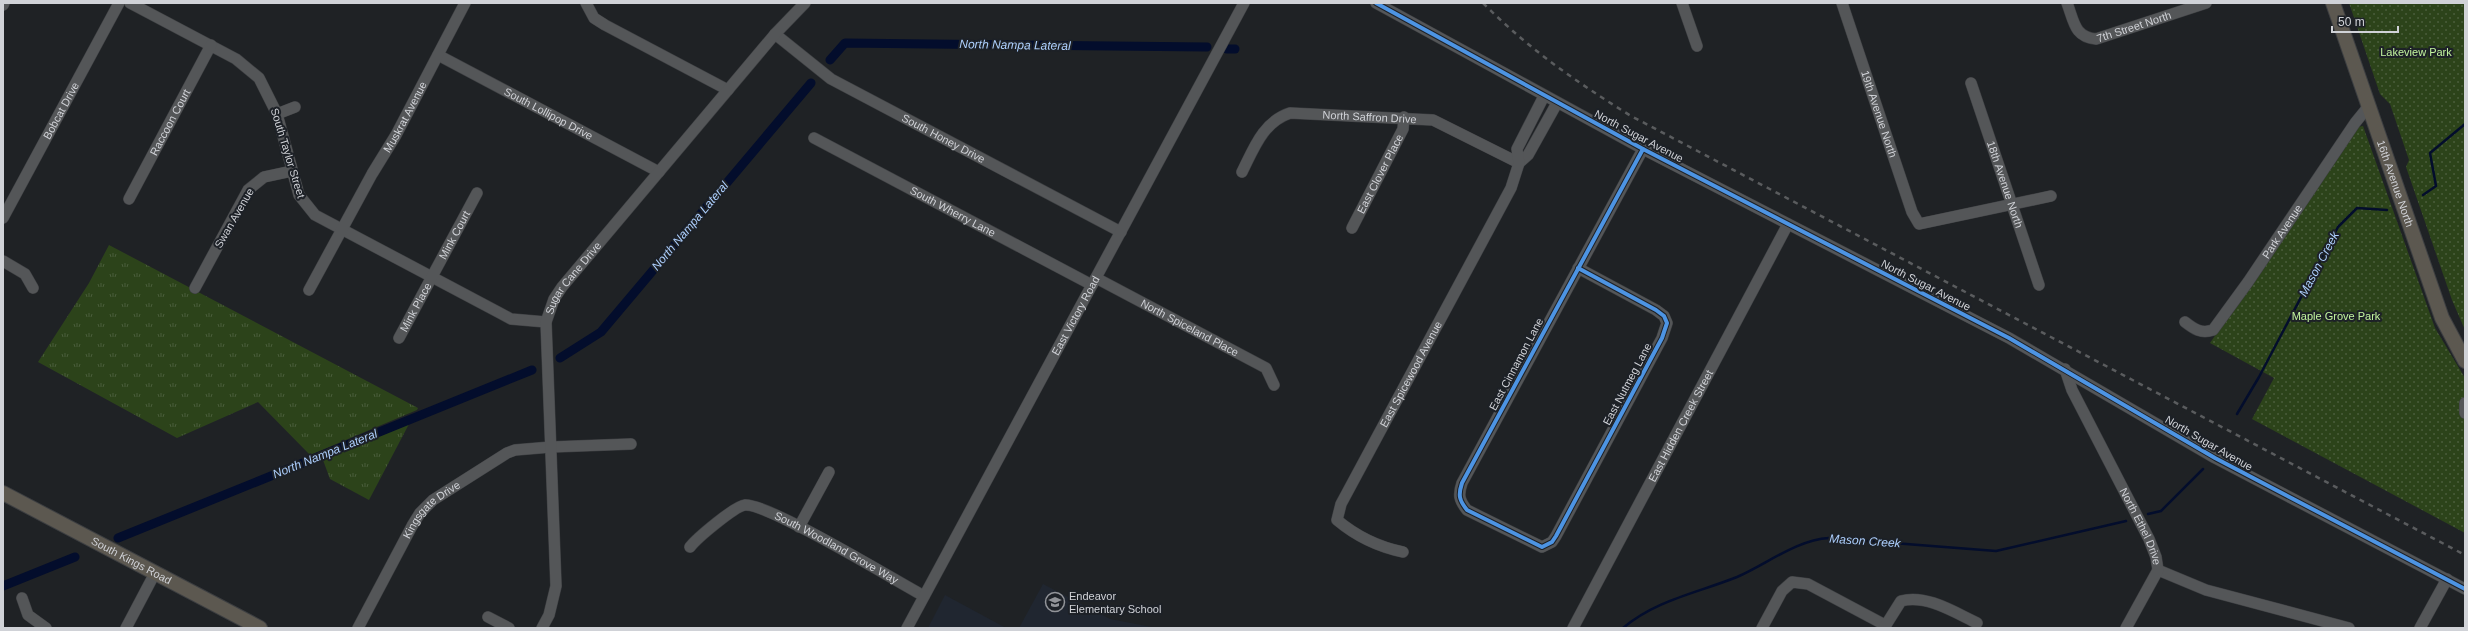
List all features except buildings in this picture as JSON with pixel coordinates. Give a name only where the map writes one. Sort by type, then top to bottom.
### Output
[{"type":"main road","name":"16th Avenue North","points":[[2333,3],[2442,318],[2464,358]]},
{"type":"main road","name":"South Kings Road","points":[[3,493],[156,573],[243,624],[260,628]]},
{"type":"street","name":"Bobcat Drive","points":[[3,218],[119,3]]},
{"type":"street","name":"South Taylor Street","points":[[130,3],[241,62],[259,78],[277,114],[299,195],[306,206],[315,215],[511,318],[546,322]]},
{"type":"street","name":"Muskrat Avenue","points":[[309,290],[396,135],[466,3]]},
{"type":"street","points":[[586,3],[594,18],[605,25],[728,90]]},
{"type":"street","name":"Sugar Cane Drive","points":[[542,628],[549,615],[556,586],[546,322],[554,299],[562,287],[775,34],[805,3]]},
{"type":"street","name":"East Victory Road","points":[[908,628],[1244,3]]},
{"type":"street","name":"North Sugar Avenue","points":[[1376,3],[1643,149],[2065,369],[2215,458],[2465,589]]},
{"type":"street","points":[[1682,3],[1697,46]]},
{"type":"street","name":"19th Avenue North","points":[[1842,3],[1912,212],[1919,224],[2012,204]]},
{"type":"street","name":"7th Street North","points":[[2068,3],[2077,31],[2084,38],[2096,39],[2206,3]]},
{"type":"street","name":"South Honey Drive","points":[[775,34],[831,79],[1121,232]]},
{"type":"street","name":"Raccoon Court","points":[[129,199],[211,45]]},
{"type":"street","name":"South Lollipop Drive","points":[[438,55],[659,172]]},
{"type":"street","name":"18th Avenue North","points":[[1971,83],[2039,285]]},
{"type":"street","name":"East Spicewood Avenue","points":[[1403,552],[1386,548],[1349,530],[1337,520],[1341,504],[1511,188],[1519,163],[1517,149],[1544,96]]},
{"type":"street","name":"East Spicewood Avenue","points":[[1519,163],[1528,155],[1557,103]]},
{"type":"street","points":[[277,114],[295,106]]},
{"type":"street","name":"Park Avenue","points":[[2185,322],[2196,330],[2206,333],[2213,330],[2355,123],[2368,107]]},
{"type":"street","name":"North Saffron Drive","points":[[1242,172],[1268,125],[1284,114],[1290,113],[1404,117],[1433,120],[1519,163]]},
{"type":"street","name":"East Clover Place","points":[[1352,228],[1403,129],[1404,117]]},
{"type":"street","name":"South Wherry Lane","points":[[814,138],[1094,281]]},
{"type":"street","name":"East Cinnamon Lane","points":[[1547,545],[1535,545],[1467,510],[1460,501],[1458,493],[1643,149]]},
{"type":"street","name":"Swan Avenue","points":[[195,288],[248,190],[264,177],[292,171]]},
{"type":"street","name":"Mink Court","points":[[431,277],[477,193]]},
{"type":"street","points":[[2012,204],[2051,196]]},
{"type":"street","name":"East Hidden Creek Street","points":[[1573,628],[1788,224]]},
{"type":"street","points":[[3,261],[25,274],[33,288]]},
{"type":"street","name":"East Nutmeg Lane","points":[[1547,545],[1556,536],[1662,338],[1667,323],[1664,316],[1656,310],[1578,268]]},
{"type":"street","name":"Mink Place","points":[[399,338],[431,277]]},
{"type":"street","name":"North Spiceland Place","points":[[1094,281],[1266,368],[1274,385]]},
{"type":"street","name":"North Ethel Drive","points":[[2065,369],[2072,390],[2149,540],[2156,557],[2158,570],[2180,581],[2206,590],[2349,628]]},
{"type":"street","points":[[2465,403],[2465,413]]},
{"type":"street","name":"Kingsgate Drive","points":[[358,628],[412,526],[420,513],[433,500],[507,453],[515,450],[631,444]]},
{"type":"street","points":[[799,527],[829,472]]},
{"type":"street","name":"South Woodland Grove Way","points":[[690,547],[697,538],[737,507],[745,505],[766,511],[799,527],[924,596]]},
{"type":"street","points":[[2126,628],[2158,570]]},
{"type":"street","points":[[126,628],[156,573]]},
{"type":"street","points":[[2420,628],[2447,579]]},
{"type":"street","points":[[1762,628],[1782,591],[1792,582],[1808,584],[1884,626],[1901,601],[1911,598],[1925,600],[1976,623]]},
{"type":"street","points":[[22,598],[28,615],[46,628]]},
{"type":"street","points":[[488,617],[509,628]]},
{"type":"shaded area","name":"Endeavor Elementary School","points":[[1043,584],[1110,619],[1157,628],[1019,628]]},
{"type":"shaded area","points":[[945,595],[1006,628],[928,628]]},
{"type":"green space","name":"Lakeview Park","points":[[2349,3],[2465,3],[2465,330],[2452,300],[2406,167],[2409,160],[2390,104],[2380,94]]},
{"type":"green space","name":"Maple Grove Park","points":[[2363,126],[2435,328],[2465,378],[2465,533],[2252,419],[2274,378],[2210,343],[2358,127]]},
{"type":"green space","points":[[109,245],[418,408],[417,410],[310,455],[258,402],[177,438],[38,362],[89,283]]},
{"type":"green space","points":[[409,424],[369,500],[330,479],[323,460]]},
{"type":"waterway","name":"North Nampa Lateral","points":[[830,60],[845,43],[1207,47]]},
{"type":"waterway","name":"North Nampa Lateral","points":[[1227,49],[1235,49]]},
{"type":"waterway","name":"North Nampa Lateral","points":[[560,358],[601,332],[811,83]]},
{"type":"waterway","name":"Mason Creek","points":[[2423,195],[2436,186],[2430,153],[2465,124]]},
{"type":"waterway","name":"Mason Creek","points":[[2237,414],[2259,377],[2338,227],[2357,208],[2387,210]]},
{"type":"waterway","name":"North Nampa Lateral","points":[[118,538],[532,370]]},
{"type":"waterway","name":"Mason Creek","points":[[2148,514],[2161,511],[2203,469]]},
{"type":"waterway","name":"Mason Creek","points":[[1623,628],[1649,610],[1677,598],[1737,577],[1782,553],[1805,543],[1817,540],[1829,538],[1996,551],[2126,521]]},
{"type":"waterway","name":"North Nampa Lateral","points":[[3,586],[75,557]]},
{"type":"railway","points":[[1483,3],[1518,36],[1554,64],[1631,116],[2465,555]]},
{"type":"cycle path","points":[[1376,3],[1643,149],[2009,338],[2215,458],[2465,589]]},
{"type":"cycle path","points":[[1578,268],[1656,310],[1664,316],[1667,323],[1662,338],[1556,536],[1552,542],[1542,547],[1467,510],[1460,497],[1462,483],[1643,149]]},
{"type":"place","name":"Endeavor Elementary School","points":[[1055,602]]}]
